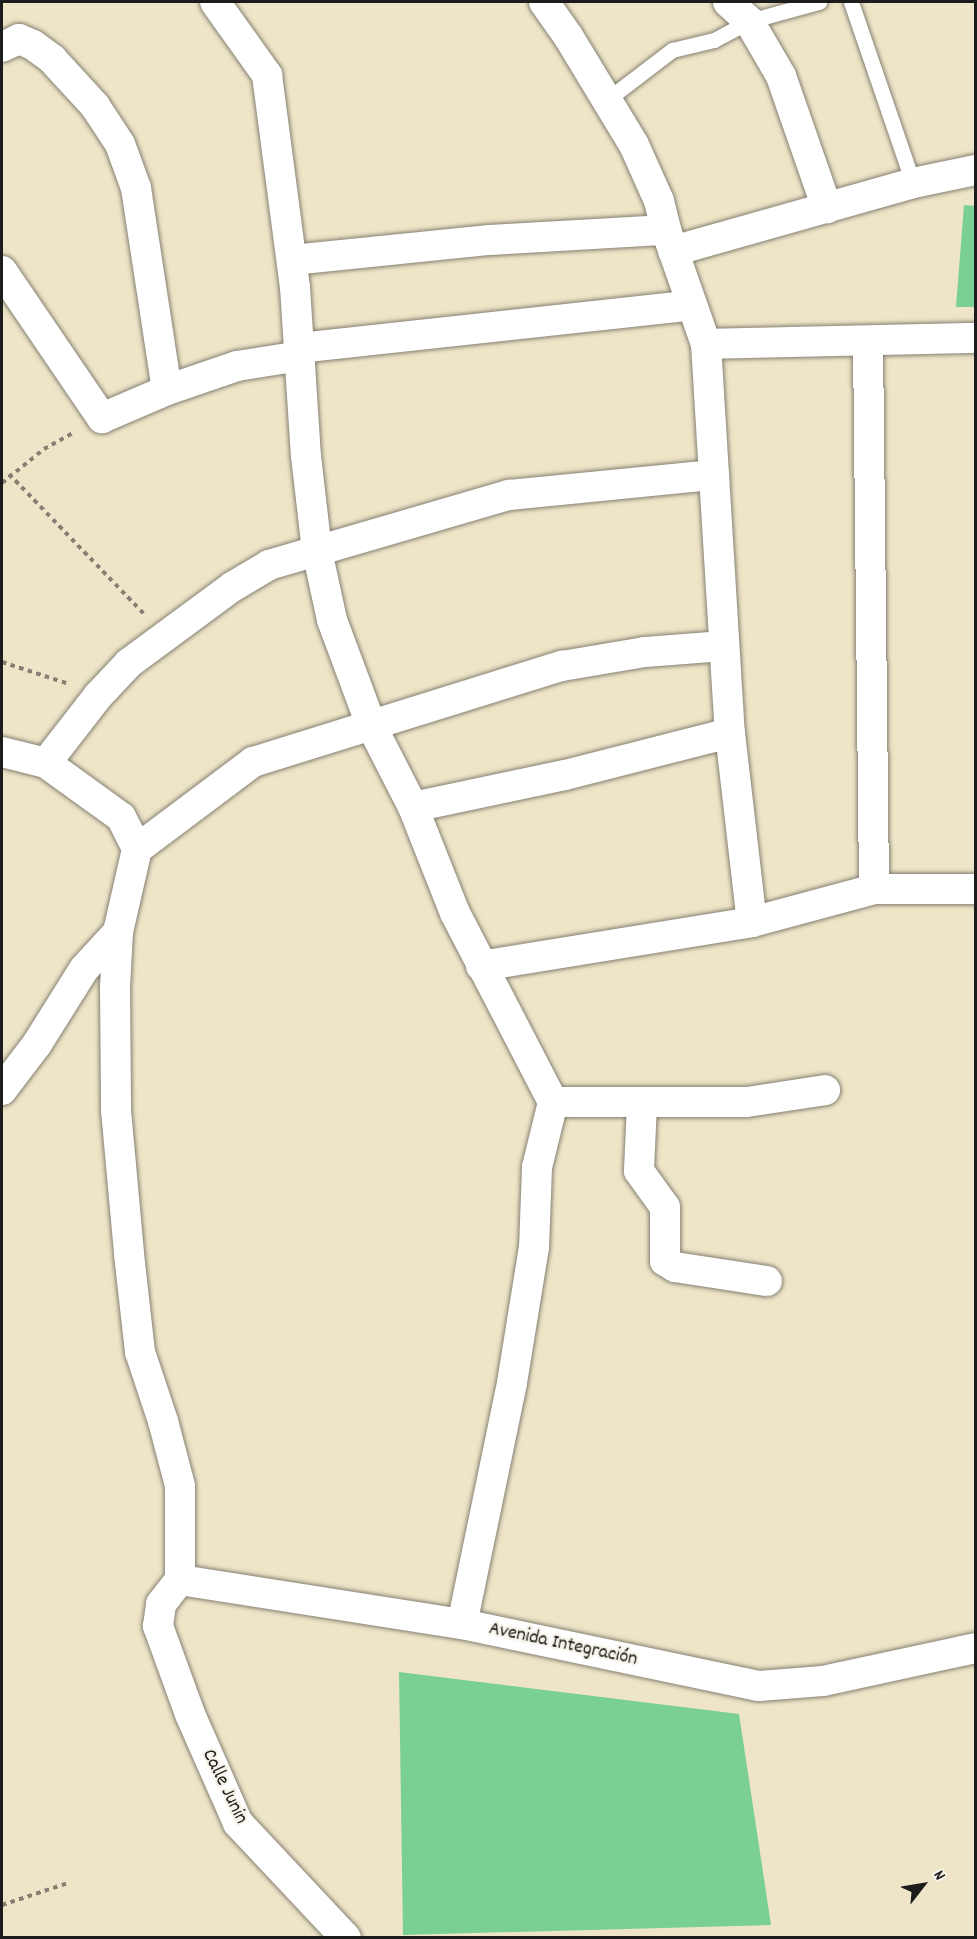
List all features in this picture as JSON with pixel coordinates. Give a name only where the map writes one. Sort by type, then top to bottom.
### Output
[{"type":"street","points":[[215,2],[267,75],[292,260],[306,456],[316,551],[332,620],[371,725],[413,807],[455,913],[554,1102],[537,1167],[534,1247],[512,1383],[462,1624]]},
{"type":"street","points":[[544,2],[608,99],[638,154],[659,201],[669,240],[706,344],[730,733],[752,922]]},
{"type":"street","points":[[738,11],[781,76],[827,208]]},
{"type":"street","points":[[2,47],[19,39],[52,58],[94,106],[120,144],[136,188],[167,390]]},
{"type":"street","points":[[292,260],[489,240],[669,240],[827,208],[914,183],[975,170]]},
{"type":"street","points":[[2,271],[102,418],[167,390],[237,366],[299,352],[692,305]]},
{"type":"street","points":[[706,344],[975,338]]},
{"type":"street","points":[[868,341],[874,889]]},
{"type":"street","points":[[46,763],[98,696],[129,663],[232,587],[269,565],[509,495],[714,475]]},
{"type":"street","points":[[136,849],[253,762],[562,666],[645,652],[724,646]]},
{"type":"street","points":[[413,807],[565,776],[730,733]]},
{"type":"street","points":[[2,752],[46,763],[121,817],[136,849],[118,932],[115,987],[116,1110],[140,1352],[163,1421],[180,1485],[180,1580]]},
{"type":"street","points":[[481,966],[752,922],[874,889],[975,889]]},
{"type":"street","points":[[2,1090],[37,1044],[84,969],[118,932]]},
{"type":"street","points":[[554,1102],[642,1104],[747,1102],[825,1090]]},
{"type":"street","points":[[642,1104],[639,1171],[664,1208],[665,1261],[675,1267],[767,1281]]},
{"type":"street","name":"Calle Junin","points":[[180,1580],[161,1604],[158,1626],[190,1714],[238,1822],[334,1934]]},
{"type":"street","name":"Avenida Integración","points":[[180,1580],[462,1624],[759,1686],[823,1681],[975,1648]]},
{"type":"lane","points":[[608,99],[672,50],[714,40],[738,11],[819,2]]},
{"type":"lane","points":[[851,2],[914,183]]},
{"type":"path","points":[[2,483],[9,474],[44,449],[102,418]]},
{"type":"path","points":[[9,474],[166,637]]},
{"type":"path","points":[[2,662],[60,680],[98,696]]},
{"type":"path","points":[[2,1905],[68,1883]]},
{"type":"green space","points":[[964,205],[975,206],[975,307],[956,307]]},
{"type":"green space","points":[[399,1672],[739,1714],[771,1925],[403,1935]]}]
